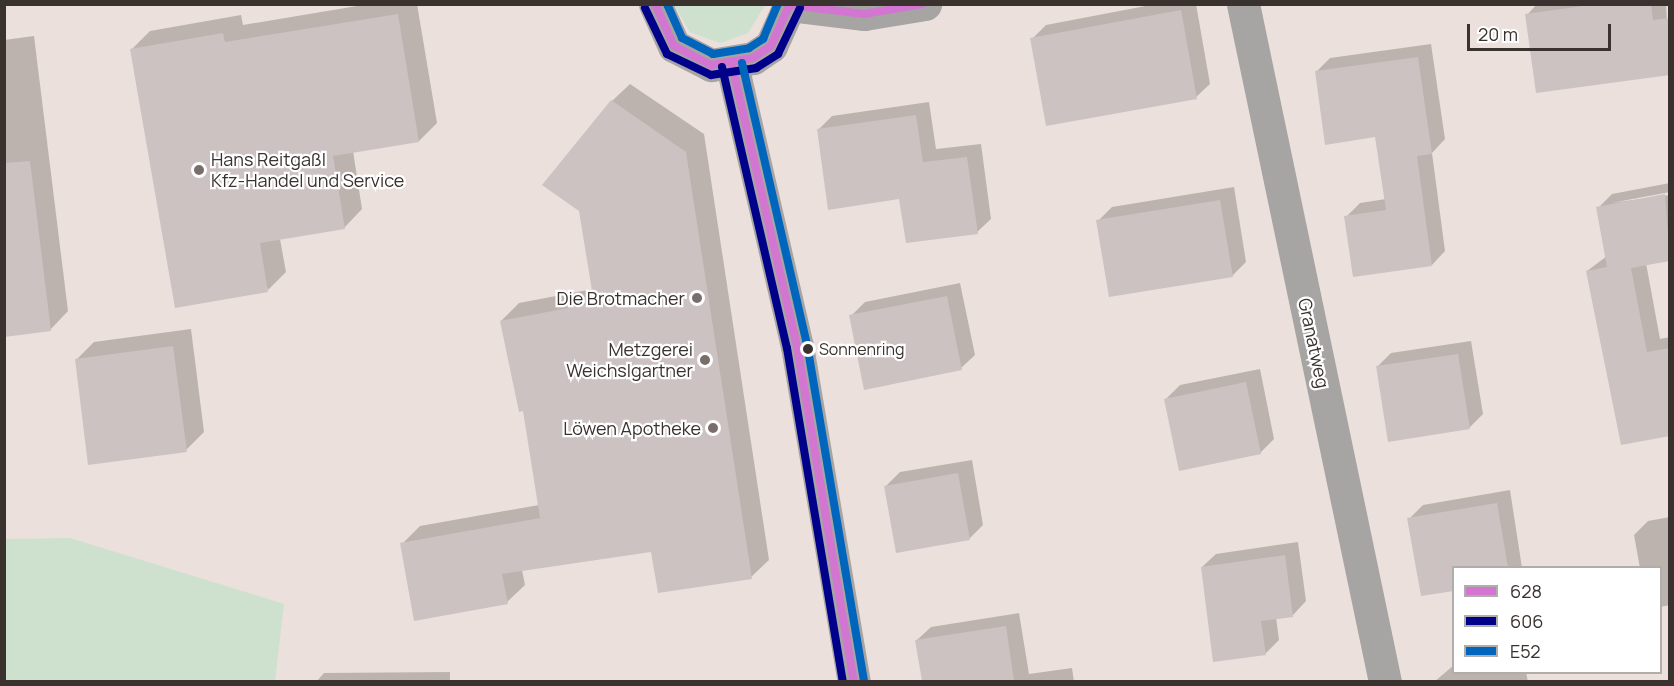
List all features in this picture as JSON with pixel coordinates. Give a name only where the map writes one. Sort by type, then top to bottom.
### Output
[{"type":"street","points":[[656,4],[674,46],[711,65],[732,65],[771,46],[790,5],[864,14],[925,4]]},
{"type":"street","name":"Granatweg","points":[[1243,4],[1384,681]]},
{"type":"street","points":[[732,65],[797,346],[855,681]]},
{"type":"green space","points":[[674,5],[765,5],[748,33],[720,43],[690,32]]},
{"type":"green space","points":[[70,538],[284,604],[275,681],[5,680],[5,539]]},
{"type":"building","points":[[1597,4],[1651,4],[1653,20],[1670,18],[1670,75],[1536,93],[1525,14]]},
{"type":"building","points":[[1181,10],[1197,99],[1046,126],[1030,38]]},
{"type":"building","points":[[398,14],[419,142],[333,156],[345,229],[260,243],[268,292],[175,308],[130,49],[223,33],[225,42]]},
{"type":"building","points":[[1418,57],[1432,154],[1417,156],[1432,266],[1353,277],[1344,216],[1386,210],[1375,137],[1325,145],[1315,71]]},
{"type":"building","points":[[611,100],[686,152],[752,579],[658,593],[651,552],[502,574],[508,604],[414,621],[400,543],[540,518],[523,411],[519,412],[500,321],[594,303],[579,211],[542,185]]},
{"type":"building","points":[[916,115],[923,162],[967,157],[978,234],[906,243],[899,199],[828,210],[817,129]]},
{"type":"building","points":[[30,161],[51,331],[4,337],[4,163]]},
{"type":"building","points":[[1665,194],[1670,261],[1631,268],[1647,352],[1670,348],[1670,436],[1621,445],[1586,271],[1607,267],[1596,207]]},
{"type":"building","points":[[1220,200],[1233,277],[1109,297],[1096,220]]},
{"type":"building","points":[[947,296],[962,370],[864,390],[849,315]]},
{"type":"building","points":[[173,346],[187,452],[88,465],[75,359]]},
{"type":"building","points":[[1458,354],[1470,429],[1388,442],[1376,366]]},
{"type":"building","points":[[1246,382],[1261,454],[1179,471],[1164,399]]},
{"type":"building","points":[[958,473],[970,540],[896,553],[884,486]]},
{"type":"building","points":[[1497,503],[1508,566],[1452,566],[1452,591],[1421,596],[1407,518]]},
{"type":"building","points":[[1285,555],[1293,617],[1261,621],[1266,655],[1213,662],[1201,567]]},
{"type":"building","points":[[1006,626],[1014,681],[922,681],[915,640]]},
{"type":"transit line","name":"628","points":[[655,4],[674,46],[711,65],[753,58],[771,46],[790,4]]},
{"type":"transit line","name":"E52","points":[[667,4],[682,38],[713,54],[749,48],[763,39],[778,4]]},
{"type":"transit line","name":"628","points":[[790,5],[864,14],[922,4]]},
{"type":"transit line","name":"606","points":[[645,8],[667,54],[711,75],[756,68],[778,54],[800,8]]},
{"type":"transit line","name":"E52","points":[[742,63],[807,344],[864,680]]},
{"type":"transit line","name":"628","points":[[732,65],[797,346],[854,682]]},
{"type":"transit line","name":"606","points":[[722,67],[787,348],[843,682]]},
{"type":"place","name":"Hans Reitgaßl Kfz-Handel und Service","points":[[199,170]]},
{"type":"place","name":"Die Brotmacher","points":[[697,298]]},
{"type":"place","name":"Sonnenring","points":[[808,349]]},
{"type":"place","name":"Metzgerei Weichslgartner","points":[[705,360]]},
{"type":"place","name":"Löwen Apotheke","points":[[713,428]]}]
